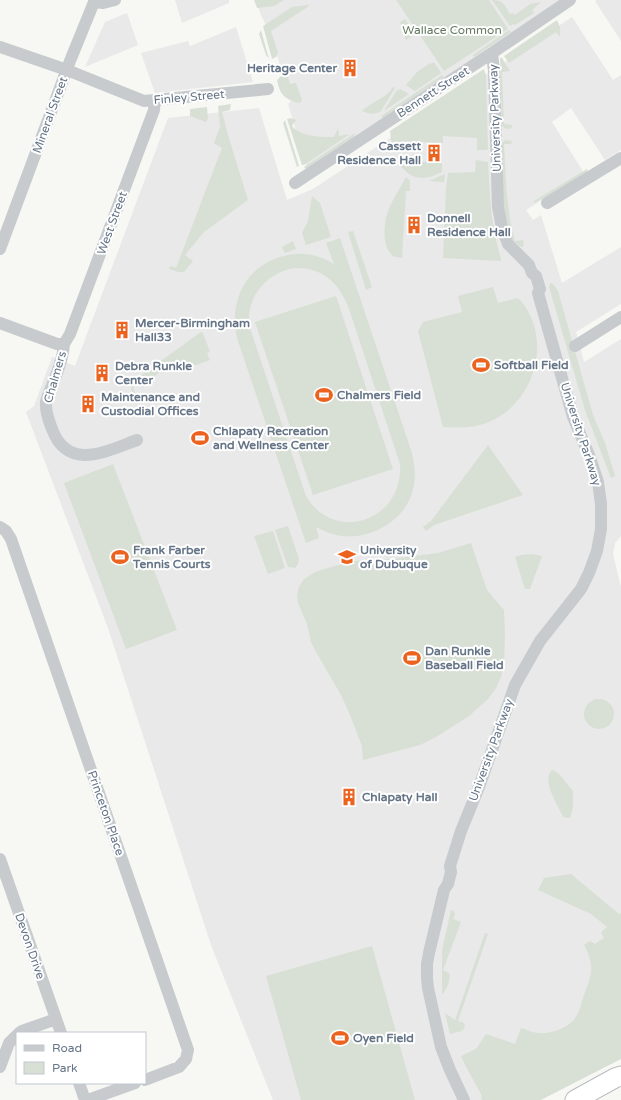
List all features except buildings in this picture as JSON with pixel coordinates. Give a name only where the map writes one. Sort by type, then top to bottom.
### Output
[{"type":"highway","points":[[575,1100],[621,1076]]},
{"type":"highway","points":[[592,1100],[621,1083]]},
{"type":"street","name":"Mineral Street","points":[[0,249],[94,1],[102,3],[115,0]]},
{"type":"street","name":"Bennett Street","points":[[295,183],[570,0]]},
{"type":"street","name":"Finley Street","points":[[0,47],[67,70],[144,101],[268,89]]},
{"type":"street","name":"University Parkway","points":[[464,1100],[441,1047],[428,988],[427,964],[444,890],[448,884],[451,872],[450,866],[461,831],[479,787],[515,684],[540,641],[581,589],[595,556],[600,536],[601,504],[598,482],[589,455],[573,417],[538,293],[533,288],[531,278],[532,273],[529,265],[508,244],[500,218],[497,189],[494,71],[492,53]]},
{"type":"street","name":"West Street","points":[[64,344],[70,334],[154,110],[155,100]]},
{"type":"street","points":[[547,203],[621,158]]},
{"type":"street","points":[[575,346],[621,317]]},
{"type":"street","points":[[0,323],[57,344],[64,344]]},
{"type":"street","name":"Chalmers","points":[[64,344],[64,355],[46,402],[48,417],[56,439],[67,450],[80,455],[88,456],[137,440]]},
{"type":"street","name":"Princeton Place","points":[[0,527],[6,531],[11,539],[188,1050],[186,1059],[179,1067],[146,1080]]},
{"type":"street","name":"Devon Drive","points":[[0,859],[61,1032]]},
{"type":"street","points":[[21,1032],[56,1019]]},
{"type":"street","points":[[0,1067],[9,1042],[16,1036]]},
{"type":"street","points":[[79,1084],[85,1100]]},
{"type":"street","points":[[88,1100],[133,1084]]},
{"type":"shaded area","points":[[175,0],[229,0],[229,3],[182,23]]},
{"type":"shaded area","points":[[256,0],[561,0],[308,170],[288,104],[291,101],[271,36],[260,13]]},
{"type":"shaded area","points":[[621,0],[621,41],[595,1]]},
{"type":"shaded area","points":[[127,13],[138,45],[85,67],[105,22]]},
{"type":"shaded area","name":"University of Dubuque","points":[[572,17],[613,80],[621,75],[621,150],[605,160],[571,108],[552,122],[584,173],[526,210],[533,220],[541,215],[562,283],[621,247],[621,304],[576,332],[584,362],[621,339],[621,536],[615,543],[613,554],[621,587],[621,991],[514,1100],[273,1100],[211,945],[108,628],[26,412],[34,406],[52,357],[75,366],[168,118],[259,108],[287,200],[313,189]]},
{"type":"shaded area","points":[[236,27],[253,82],[155,93],[141,53],[188,41],[190,46]]},
{"type":"green space","points":[[254,0],[284,0],[274,6],[257,8]]},
{"type":"green space","name":"Wallace Common","points":[[396,0],[489,0],[508,29],[444,71]]},
{"type":"green space","points":[[492,0],[501,2],[510,14],[513,13],[515,15],[530,4],[541,2],[532,10],[534,13],[515,25],[513,24],[510,26]]},
{"type":"green space","points":[[309,6],[271,31],[278,53],[276,57],[272,59],[263,26],[292,7]]},
{"type":"green space","points":[[405,19],[415,34],[406,40],[400,22]]},
{"type":"green space","points":[[557,20],[560,27],[560,37],[556,32],[509,63],[504,56]]},
{"type":"green space","points":[[261,30],[269,59],[266,55],[259,34]]},
{"type":"green space","points":[[509,30],[511,32],[474,57],[473,55]]},
{"type":"green space","points":[[500,58],[502,58],[510,71],[502,72],[504,124],[512,125],[510,129],[504,128],[502,125]]},
{"type":"green space","points":[[434,62],[441,73],[415,91],[406,85],[417,72]]},
{"type":"green space","points":[[484,69],[486,76],[488,149],[477,150],[477,138],[443,136],[443,143],[401,141],[400,148],[392,147],[390,131]]},
{"type":"green space","points":[[286,71],[290,84],[296,83],[302,100],[300,103],[290,100],[284,96],[280,90],[277,80]]},
{"type":"green space","points":[[442,75],[444,77],[383,118],[381,116]]},
{"type":"green space","points":[[393,87],[395,88],[381,111],[372,114],[362,111],[387,94]]},
{"type":"green space","points":[[400,89],[409,94],[384,111],[397,90],[398,91]]},
{"type":"green space","points":[[231,104],[230,110],[222,112],[248,200],[204,232],[185,255],[193,261],[184,272],[169,269],[171,266],[176,268],[222,148],[214,143],[220,127],[218,106]]},
{"type":"green space","points":[[207,107],[208,119],[206,122],[190,116],[190,109]]},
{"type":"green space","points":[[291,118],[296,120],[292,126],[296,130],[306,134],[334,137],[338,128],[339,136],[350,134],[302,165],[287,119]]},
{"type":"green space","points":[[285,120],[299,166],[297,167],[283,123]]},
{"type":"green space","points":[[355,133],[354,137],[306,169],[304,167]]},
{"type":"green space","points":[[505,140],[512,141],[511,144],[504,144],[507,193],[515,241],[523,240],[524,246],[521,247],[514,241],[509,230],[506,217],[503,187],[502,149],[502,143]]},
{"type":"green space","points":[[400,160],[442,163],[442,172],[430,177],[419,178],[404,170],[399,164]]},
{"type":"green space","points":[[476,160],[488,162],[493,223],[501,261],[443,258],[448,173],[475,172]]},
{"type":"green space","points":[[587,169],[588,172],[534,203],[534,201]]},
{"type":"green space","points":[[445,174],[444,182],[429,181]]},
{"type":"green space","points":[[406,177],[410,181],[410,191],[406,191],[402,258],[393,256],[388,250],[385,240],[385,229],[389,209]]},
{"type":"green space","points":[[312,196],[320,203],[331,237],[306,245],[302,233],[308,221]]},
{"type":"green space","points":[[353,231],[372,287],[366,290],[348,232]]},
{"type":"green space","points":[[340,238],[412,453],[415,480],[411,496],[406,507],[398,516],[378,530],[354,536],[342,536],[335,535],[316,527],[319,538],[306,543],[237,338],[235,322],[236,308],[240,294],[246,281],[255,271],[267,262],[280,257],[296,254],[316,256],[334,264],[326,243]],"holes":[[[295,268],[314,270],[328,278],[334,283],[344,297],[400,464],[398,483],[391,500],[380,512],[365,519],[350,522],[333,520],[319,511],[306,496],[250,328],[249,317],[251,307],[254,297],[260,288],[275,275],[285,270]]]},
{"type":"green space","points":[[293,241],[296,249],[285,253],[282,247]]},
{"type":"green space","points":[[550,283],[553,284],[558,291],[593,415],[605,443],[615,476],[611,478],[585,410],[549,287]]},
{"type":"green space","name":"Softball Field","points":[[493,287],[498,303],[518,298],[529,313],[535,330],[537,348],[535,366],[529,383],[519,399],[507,411],[491,421],[468,427],[443,427],[418,331],[423,322],[462,312],[458,296]]},
{"type":"green space","name":"Chalmers Field","points":[[336,296],[393,469],[313,495],[255,322]]},
{"type":"green space","points":[[201,332],[203,333],[210,352],[207,353],[210,360],[196,365],[182,363],[163,369],[151,380],[133,386],[137,400],[135,401],[131,389],[133,381]]},
{"type":"green space","points":[[488,445],[523,495],[434,525],[426,531],[423,527],[431,521]]},
{"type":"green space","name":"Frank Farber Tennis Courts","points":[[113,464],[177,630],[126,649],[64,483]]},
{"type":"green space","points":[[288,526],[299,559],[295,568],[288,567],[275,530]]},
{"type":"green space","points":[[273,531],[285,568],[268,574],[254,536]]},
{"type":"green space","name":"Dan Runkle Baseball Field","points":[[471,543],[487,590],[504,610],[504,665],[496,688],[488,699],[469,716],[436,737],[420,745],[363,760],[362,746],[350,715],[341,695],[311,642],[307,624],[298,603],[297,595],[299,587],[303,580],[315,572],[351,561],[392,559],[438,553]]},
{"type":"green space","points":[[532,554],[542,556],[530,589],[525,589],[515,557]]},
{"type":"green space","points":[[599,699],[610,703],[614,714],[610,725],[599,729],[588,725],[584,714],[588,703]]},
{"type":"green space","points":[[553,770],[559,774],[573,791],[573,807],[570,818],[563,817],[552,794],[548,782],[551,771]]},
{"type":"green space","points":[[571,874],[619,914],[621,913],[621,1059],[541,1100],[482,1100],[481,1094],[461,1056],[476,1049],[486,1034],[515,1044],[521,1028],[536,1033],[552,1032],[562,1029],[570,1024],[578,1012],[589,982],[591,970],[590,958],[584,945],[590,941],[595,944],[604,938],[601,932],[607,927],[591,914],[538,890],[544,878]]},
{"type":"green space","points":[[451,910],[454,911],[455,914],[453,919],[461,922],[443,970],[449,973],[449,981],[442,994],[442,950]]},
{"type":"green space","points":[[485,933],[488,934],[458,1021],[464,1023],[465,1027],[462,1031],[450,1034],[445,1013],[455,1020]]},
{"type":"green space","name":"Oyen Field","points":[[372,946],[415,1100],[301,1100],[266,976]]},
{"type":"place","name":"Heritage Center","points":[[350,68]]},
{"type":"place","name":"Cassett Residence Hall","points":[[434,153]]},
{"type":"place","name":"Donnell Residence Hall","points":[[414,225]]},
{"type":"place","name":"Mercer-Birmingham Hall33","points":[[122,330]]},
{"type":"place","name":"Softball Field","points":[[481,365]]},
{"type":"place","name":"Debra Runkle Center","points":[[102,373]]},
{"type":"place","name":"Chalmers Field","points":[[324,395]]},
{"type":"place","name":"Maintenance and Custodial Offices","points":[[88,404]]},
{"type":"place","name":"Chlapaty Recreation and Wellness Center","points":[[200,438]]},
{"type":"place","name":"Frank Farber Tennis Courts","points":[[120,557]]},
{"type":"place","name":"University of Dubuque","points":[[347,557]]},
{"type":"place","name":"Dan Runkle Baseball Field","points":[[412,658]]},
{"type":"place","name":"Chlapaty Hall","points":[[349,797]]},
{"type":"place","name":"Oyen Field","points":[[340,1038]]}]
